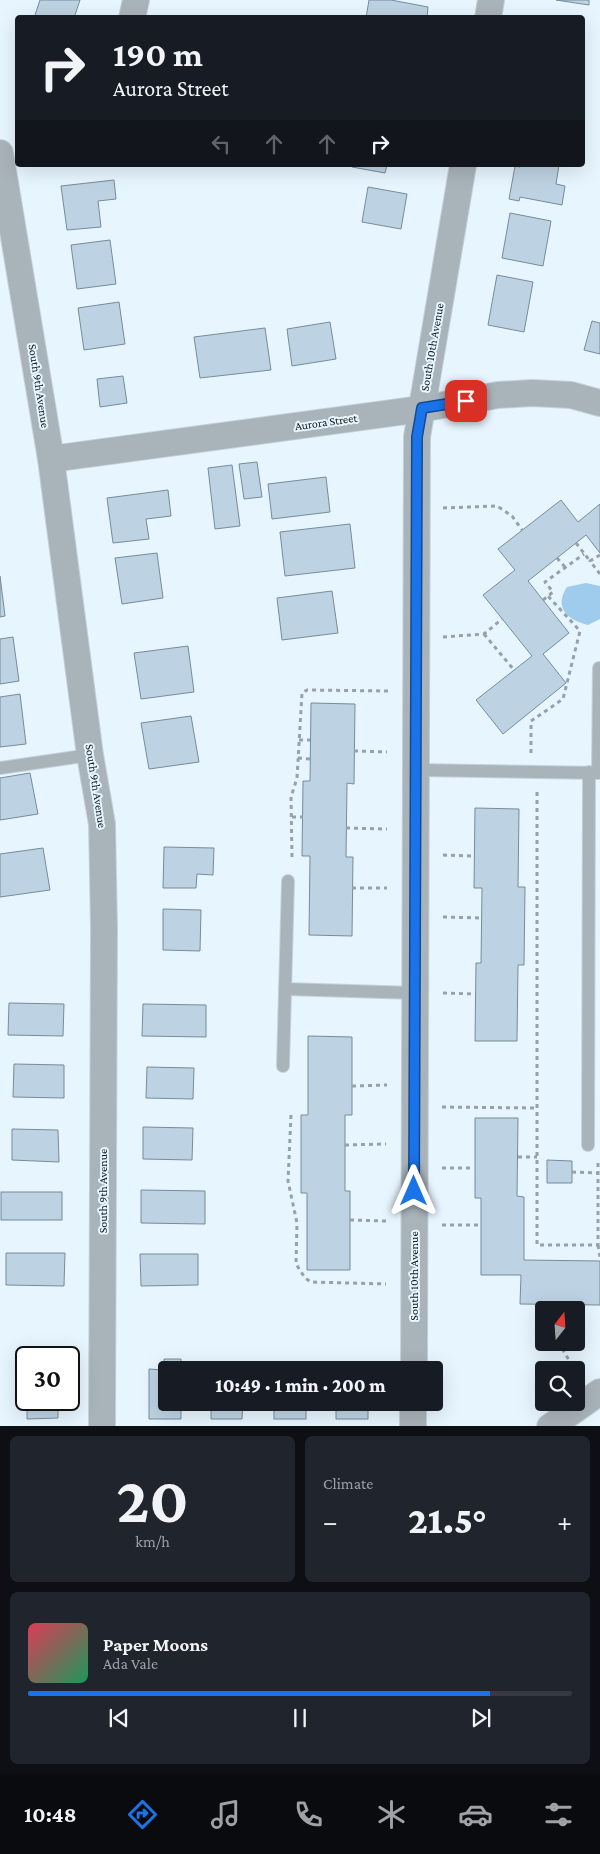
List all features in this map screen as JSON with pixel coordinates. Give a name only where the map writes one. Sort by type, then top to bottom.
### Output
[{"type":"street","points":[[133,15],[136,0]]},
{"type":"street","points":[[488,15],[491,0]]},
{"type":"street","points":[[0,153],[15,147]]},
{"type":"street","name":"South 9th Avenue","points":[[0,153],[51,460],[90,755],[102,824],[104,858],[102,1426]]},
{"type":"street","name":"South 10th Avenue","points":[[414,1361],[417,437],[463,167]]},
{"type":"street","name":"Aurora Street","points":[[51,460],[422,408],[498,395],[532,393],[571,395],[600,403]]},
{"type":"street","points":[[550,1426],[600,1392]]},
{"type":"street","points":[[413,1426],[414,1411]]},
{"type":"lane","points":[[416,770],[598,773],[599,668]]},
{"type":"lane","points":[[0,768],[90,755]]},
{"type":"lane","points":[[588,1146],[589,772]]},
{"type":"lane","points":[[283,1066],[288,881]]},
{"type":"lane","points":[[285,989],[415,993]]},
{"type":"path","points":[[442,508],[496,506],[512,516],[522,530]]},
{"type":"path","points":[[576,544],[600,574]]},
{"type":"path","points":[[543,600],[553,592],[545,582],[584,554]]},
{"type":"path","points":[[590,561],[600,556]]},
{"type":"path","points":[[557,558],[565,567]]},
{"type":"path","points":[[531,771],[531,721],[563,699],[580,631],[548,596]]},
{"type":"path","points":[[442,637],[484,634],[502,620]]},
{"type":"path","points":[[484,634],[514,670]]},
{"type":"path","points":[[292,857],[291,798],[297,778],[302,693],[307,690],[388,691]]},
{"type":"path","points":[[299,740],[310,740]]},
{"type":"path","points":[[354,751],[387,752]]},
{"type":"path","points":[[298,758],[310,759]]},
{"type":"path","points":[[537,784],[537,1245],[598,1245]]},
{"type":"path","points":[[292,817],[303,817]]},
{"type":"path","points":[[346,828],[387,829]]},
{"type":"path","points":[[442,855],[474,856]]},
{"type":"path","points":[[352,888],[387,888]]},
{"type":"path","points":[[442,917],[482,918]]},
{"type":"path","points":[[442,993],[476,994]]},
{"type":"path","points":[[352,1086],[387,1085]]},
{"type":"path","points":[[442,1107],[537,1108]]},
{"type":"path","points":[[290,1115],[288,1181],[297,1223],[296,1264],[299,1271],[311,1282],[386,1284]]},
{"type":"path","points":[[345,1145],[386,1144]]},
{"type":"path","points":[[518,1157],[537,1157]]},
{"type":"path","points":[[598,1163],[598,1245],[600,1257]]},
{"type":"path","points":[[442,1168],[474,1168]]},
{"type":"path","points":[[572,1172],[598,1173]]},
{"type":"path","points":[[350,1220],[386,1221]]},
{"type":"path","points":[[442,1226],[481,1225]]},
{"type":"shaded area","points":[[586,583],[600,586],[600,619],[588,625],[574,620],[562,607],[563,594],[567,587]]},
{"type":"building","points":[[40,0],[80,0],[75,15],[35,15]]},
{"type":"building","points":[[369,0],[391,0],[428,7],[427,15],[366,15]]},
{"type":"building","points":[[556,0],[589,0],[589,5]]},
{"type":"building","points":[[352,167],[386,167],[385,173]]},
{"type":"building","points":[[515,167],[559,167],[556,184],[565,186],[562,205],[520,197],[519,201],[509,199]]},
{"type":"building","points":[[114,180],[116,199],[98,201],[101,227],[67,230],[61,186]]},
{"type":"building","points":[[368,187],[407,194],[401,229],[362,222]]},
{"type":"building","points":[[510,213],[551,221],[543,266],[502,258]]},
{"type":"building","points":[[110,240],[116,284],[77,289],[71,245]]},
{"type":"building","points":[[497,275],[533,282],[524,332],[488,325]]},
{"type":"building","points":[[119,302],[125,344],[84,350],[78,308]]},
{"type":"building","points":[[592,321],[600,323],[600,354],[584,350]]},
{"type":"building","points":[[330,322],[336,359],[292,366],[287,329]]},
{"type":"building","points":[[265,328],[271,370],[200,378],[194,337]]},
{"type":"building","points":[[123,376],[127,403],[100,407],[97,379]]},
{"type":"building","points":[[257,462],[262,497],[244,499],[239,464]]},
{"type":"building","points":[[232,465],[240,526],[215,529],[208,468]]},
{"type":"building","points":[[326,477],[330,512],[272,519],[268,484]]},
{"type":"building","points":[[168,490],[171,516],[146,519],[149,539],[113,543],[107,498]]},
{"type":"building","points":[[561,500],[578,522],[600,504],[600,553],[586,535],[528,581],[569,633],[543,654],[566,683],[503,734],[476,700],[532,656],[483,595],[515,570],[498,549]]},
{"type":"building","points":[[350,524],[355,568],[285,576],[280,532]]},
{"type":"building","points":[[157,553],[163,598],[122,604],[115,558]]},
{"type":"building","points":[[0,576],[5,616],[0,617]]},
{"type":"building","points":[[332,591],[338,633],[282,640],[277,598]]},
{"type":"building","points":[[13,637],[19,681],[0,684],[0,639]]},
{"type":"building","points":[[188,646],[194,692],[141,699],[134,653]]},
{"type":"building","points":[[20,694],[26,744],[0,747],[0,697]]},
{"type":"building","points":[[311,703],[355,704],[354,784],[347,783],[346,857],[353,857],[352,936],[309,935],[310,856],[302,856],[303,781],[310,781]]},
{"type":"building","points":[[191,716],[199,762],[149,769],[141,723]]},
{"type":"building","points":[[30,773],[38,814],[0,820],[0,778]]},
{"type":"building","points":[[475,808],[519,809],[518,887],[525,887],[524,965],[518,965],[517,1041],[475,1041],[476,963],[481,963],[482,888],[474,888]]},
{"type":"building","points":[[164,847],[214,848],[213,875],[197,874],[196,888],[163,888]]},
{"type":"building","points":[[43,848],[50,890],[0,897],[0,854]]},
{"type":"building","points":[[163,909],[201,910],[200,951],[163,950]]},
{"type":"building","points":[[9,1003],[64,1004],[63,1036],[8,1035]]},
{"type":"building","points":[[143,1004],[206,1005],[206,1037],[142,1036]]},
{"type":"building","points":[[308,1036],[352,1037],[352,1115],[345,1115],[345,1191],[350,1191],[350,1270],[307,1270],[307,1193],[301,1193],[301,1115],[308,1115]]},
{"type":"building","points":[[14,1064],[64,1065],[64,1098],[13,1097]]},
{"type":"building","points":[[147,1067],[194,1068],[193,1099],[146,1098]]},
{"type":"building","points":[[475,1118],[518,1118],[517,1196],[524,1197],[524,1260],[600,1261],[600,1305],[585,1305],[585,1301],[535,1301],[535,1304],[520,1304],[521,1275],[481,1275],[481,1198],[475,1198]]},
{"type":"building","points":[[143,1127],[193,1128],[192,1160],[143,1159]]},
{"type":"building","points":[[12,1129],[58,1130],[59,1162],[12,1160]]},
{"type":"building","points":[[547,1160],[572,1161],[572,1183],[547,1183]]},
{"type":"building","points":[[141,1190],[205,1191],[205,1224],[141,1223]]},
{"type":"building","points":[[1,1192],[62,1192],[62,1220],[1,1220]]},
{"type":"building","points":[[6,1253],[65,1253],[64,1286],[6,1285]]},
{"type":"building","points":[[140,1254],[198,1254],[198,1285],[141,1286]]},
{"type":"building","points":[[164,1359],[181,1359],[181,1361],[164,1361]]},
{"type":"building","points":[[149,1369],[158,1370],[158,1411],[181,1411],[181,1419],[149,1419]]},
{"type":"building","points":[[27,1411],[58,1411],[58,1418],[27,1419]]},
{"type":"building","points":[[211,1411],[242,1411],[242,1419],[211,1419]]},
{"type":"building","points":[[274,1411],[306,1411],[306,1419],[274,1419]]},
{"type":"building","points":[[336,1411],[368,1411],[368,1419],[336,1419]]},
{"type":"route","points":[[414,1191],[417,437],[422,408],[466,401]]}]
